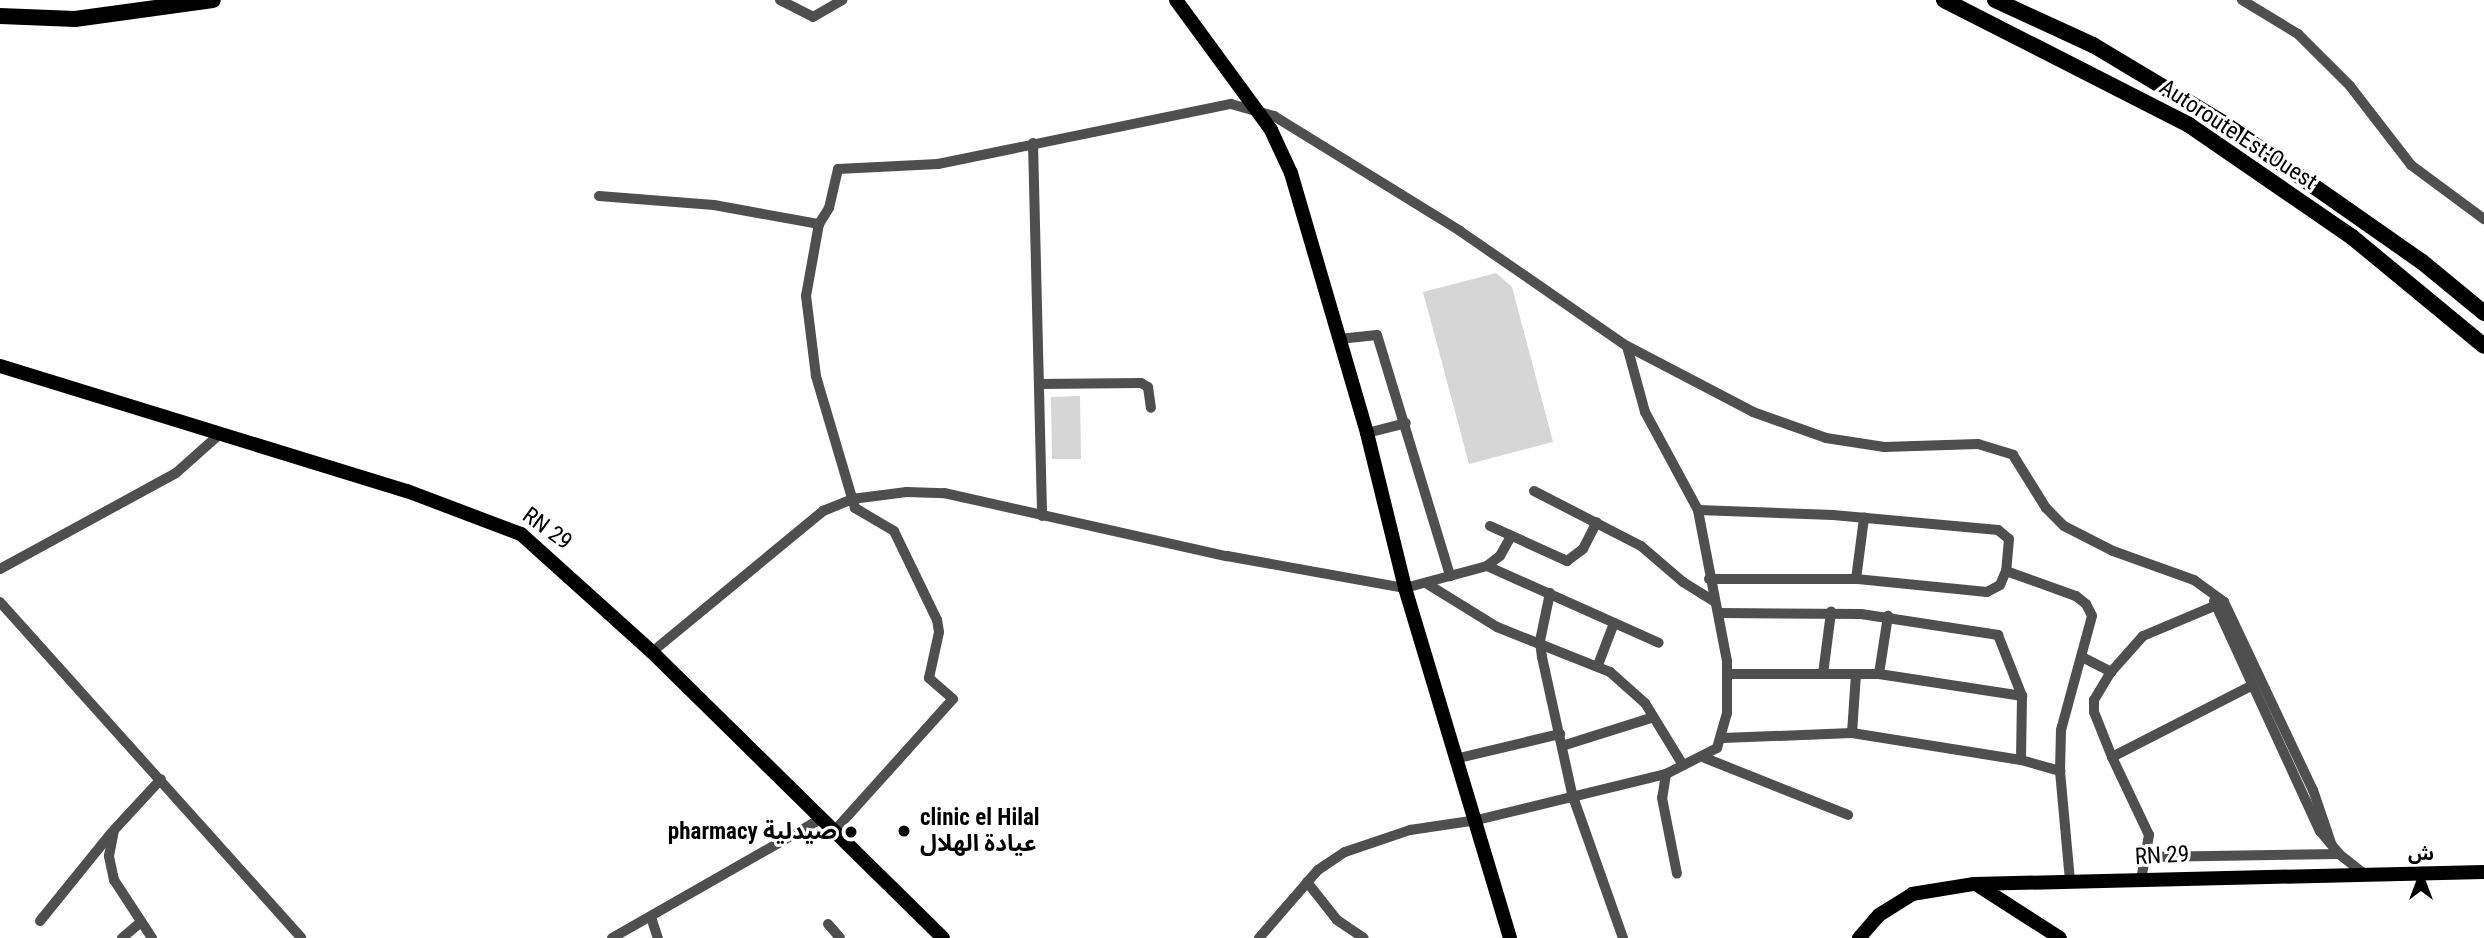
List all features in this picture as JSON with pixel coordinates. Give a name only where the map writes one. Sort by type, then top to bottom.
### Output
[{"type":"highway","points":[[0,16],[75,19],[213,0]]},
{"type":"highway","name":"Autoroute Est-Ouest","points":[[1944,0],[2189,125],[2352,237],[2484,346]]},
{"type":"highway","name":"Autoroute Est-Ouest","points":[[1996,0],[2093,45],[2225,124],[2421,261],[2484,313]]},
{"type":"main road","points":[[1176,0],[1270,130],[1290,173],[1367,433],[1405,588],[1459,758],[1510,938]]},
{"type":"main road","name":"RN 29","points":[[0,366],[472,512],[521,534],[652,652],[943,938]]},
{"type":"main road","name":"RN 29","points":[[1859,938],[1879,915],[1912,894],[1974,884],[2484,872]]},
{"type":"main road","points":[[1974,884],[2060,938]]},
{"type":"street","points":[[780,0],[813,17],[842,0]]},
{"type":"street","points":[[2242,0],[2298,34],[2350,86],[2411,165],[2484,219]]},
{"type":"street","points":[[835,830],[953,699],[929,678],[938,625],[898,539],[887,526],[860,513],[852,499],[809,338],[806,296],[819,224],[829,208],[836,174],[845,166],[938,164],[1231,104],[1251,107],[1274,116],[1387,183],[1627,346],[1754,412],[1826,438],[1884,447],[1995,446],[2013,455],[2046,508],[2064,526],[2113,551],[2194,580],[2211,592],[2220,604],[2313,790],[2331,843]]},
{"type":"street","points":[[1033,143],[1042,516]]},
{"type":"street","points":[[599,196],[714,205],[819,224]]},
{"type":"street","points":[[1339,339],[1377,335],[1406,423],[1450,576]]},
{"type":"street","points":[[1259,938],[1307,882],[1345,852],[1410,830],[1477,820],[1572,794],[1666,774],[1706,758],[1723,737],[1727,674],[1719,613],[1713,601],[1698,510],[1645,412],[1627,346]]},
{"type":"street","points":[[1039,384],[1141,383],[1148,387],[1151,408]]},
{"type":"street","points":[[1367,433],[1406,423]]},
{"type":"street","points":[[0,569],[176,473],[220,434]]},
{"type":"street","points":[[1534,491],[1597,522],[1659,558],[1683,582],[1713,601]]},
{"type":"street","points":[[652,652],[823,511],[852,499],[944,493],[1227,556],[1405,588],[1429,585],[1487,566],[1500,556],[1510,536]]},
{"type":"street","points":[[1698,510],[1864,518],[2004,532],[2009,539],[2006,571],[2000,586],[1987,592],[1856,579],[1709,579]]},
{"type":"street","points":[[1856,579],[1864,518]]},
{"type":"street","points":[[1490,526],[1567,561],[1583,549],[1597,522]]},
{"type":"street","points":[[1487,566],[1659,643]]},
{"type":"street","points":[[2006,571],[2086,604],[2092,616],[2061,730],[2060,771],[2070,881]]},
{"type":"street","points":[[1429,585],[1497,627],[1598,665],[1627,684],[1654,717],[1683,765]]},
{"type":"street","points":[[1550,593],[1540,641],[1572,794],[1623,938]]},
{"type":"street","points":[[0,602],[301,938]]},
{"type":"street","points":[[2141,880],[2149,835],[2112,757],[2093,706],[2110,672],[2143,636],[2220,604]]},
{"type":"street","points":[[2220,604],[2251,686],[2320,831],[2339,854],[2365,874]]},
{"type":"street","points":[[1719,613],[1830,612],[1888,616],[1998,635],[2022,696],[2021,760]]},
{"type":"street","points":[[1823,674],[1830,612]]},
{"type":"street","points":[[1879,674],[1888,616]]},
{"type":"street","points":[[1598,665],[1614,623]]},
{"type":"street","points":[[2081,657],[2110,672]]},
{"type":"street","points":[[1727,674],[1879,674],[2022,696]]},
{"type":"street","points":[[1852,733],[1856,674]]},
{"type":"street","points":[[2112,757],[2251,686]]},
{"type":"street","points":[[1562,746],[1654,717]]},
{"type":"street","points":[[1723,737],[1852,733],[2021,760],[2060,771]]},
{"type":"street","points":[[1459,758],[1560,734]]},
{"type":"street","points":[[1706,758],[1848,815]]},
{"type":"street","points":[[1666,774],[1664,809],[1677,874]]},
{"type":"street","points":[[40,921],[114,830],[161,779]]},
{"type":"street","points":[[612,938],[821,819]]},
{"type":"street","points":[[114,830],[109,856],[114,880],[152,938]]},
{"type":"street","points":[[2147,857],[2339,854]]},
{"type":"street","points":[[1307,882],[1337,919],[1364,938]]},
{"type":"street","points":[[651,917],[658,938]]},
{"type":"street","points":[[122,938],[141,922]]},
{"type":"street","points":[[828,924],[840,938]]},
{"type":"shaded area","points":[[1496,273],[1512,287],[1553,442],[1469,464],[1423,292]]},
{"type":"shaded area","points":[[1080,396],[1081,459],[1052,459],[1051,397]]},
{"type":"place","name":"clinic el Hilal عيادة الهلال","points":[[904,831]]},
{"type":"place","name":"pharmacy صيدلية","points":[[851,832]]}]
